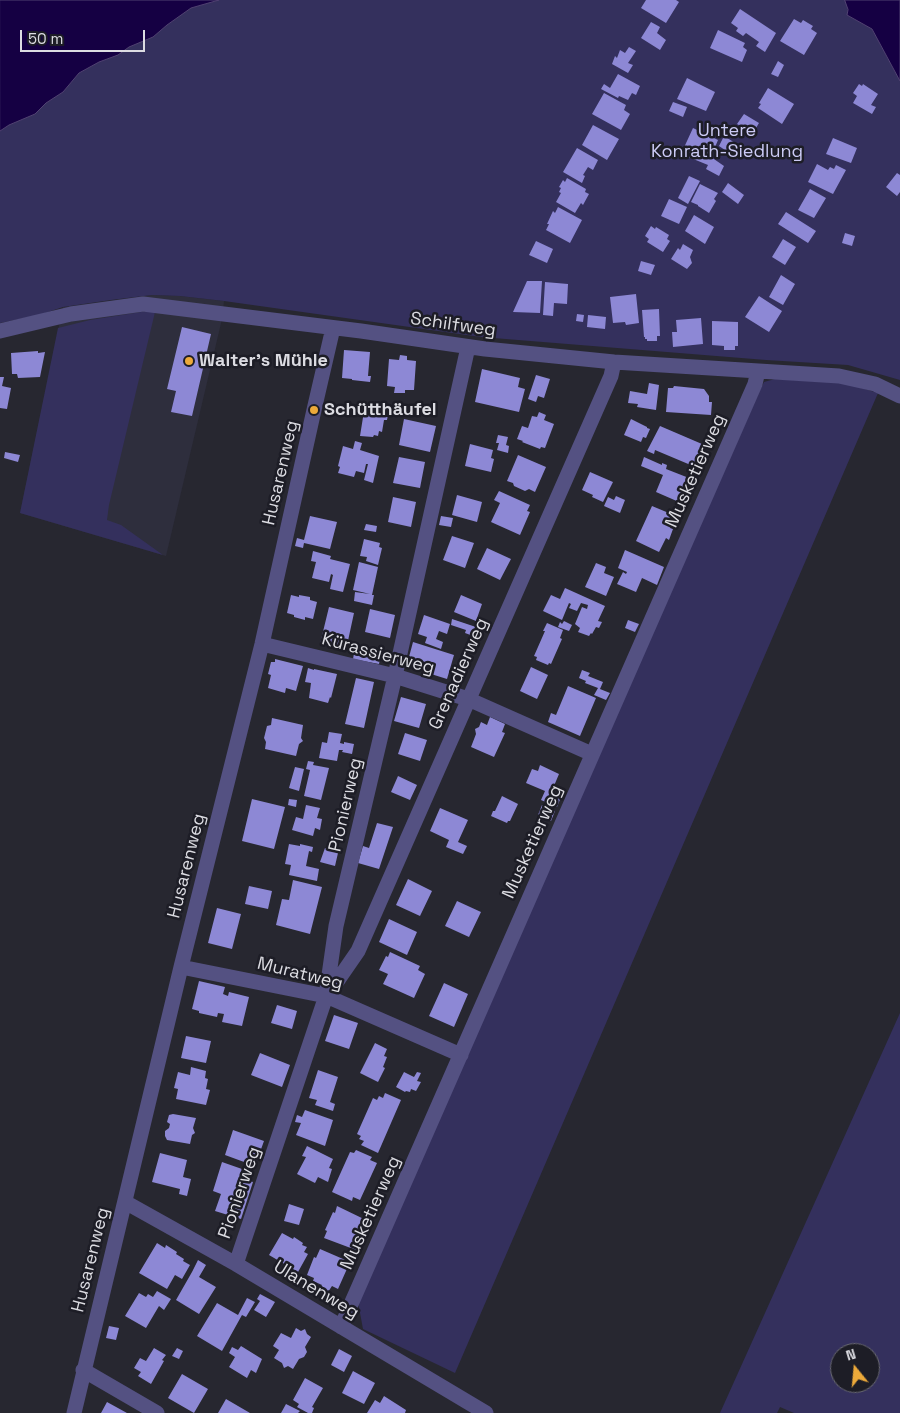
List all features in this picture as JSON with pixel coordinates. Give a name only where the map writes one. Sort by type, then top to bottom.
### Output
[{"type":"street","name":"Schilfweg","points":[[0,331],[71,314],[143,304],[468,347],[614,362],[838,376],[875,384],[900,396]]},
{"type":"street","name":"Husarenweg","points":[[74,1413],[133,1162],[262,644],[333,328]]},
{"type":"street","name":"Pionierweg","points":[[236,1264],[326,996],[336,926],[395,676],[468,347]]},
{"type":"street","name":"Grenadierweg","points":[[326,996],[358,951],[611,376],[614,362]]},
{"type":"street","name":"Musketierweg","points":[[341,1327],[755,384],[758,371]]},
{"type":"street","name":"Kürassierweg","points":[[262,644],[395,676],[468,699],[592,754]]},
{"type":"street","name":"Muratweg","points":[[181,967],[326,996],[461,1055]]},
{"type":"street","name":"Ulanenweg","points":[[125,1202],[236,1264],[486,1413]]},
{"type":"street","points":[[83,1370],[157,1413]]},
{"type":"shaded area","points":[[0,0],[219,0],[191,8],[153,37],[129,47],[118,55],[99,62],[79,73],[63,92],[46,103],[35,114],[0,131]]},
{"type":"shaded area","points":[[845,0],[900,0],[900,81],[872,29],[847,15],[848,10]]},
{"type":"shaded area","points":[[152,295],[224,301],[222,319],[166,556],[20,513],[63,307]]},
{"type":"green space","name":"Untere Konrath-Siedlung","points":[[219,0],[845,0],[848,10],[847,15],[872,29],[900,81],[900,380],[848,365],[481,337],[180,296],[152,295],[63,307],[39,315],[0,323],[0,131],[35,114],[46,103],[63,92],[79,73],[99,62],[118,55],[129,47],[153,37],[191,8]]},
{"type":"green space","points":[[141,312],[155,312],[107,520],[121,525],[163,555],[20,513],[58,328],[90,320]]},
{"type":"green space","points":[[775,379],[845,383],[878,393],[455,1373],[363,1329],[358,1302],[759,392],[764,382]]},
{"type":"green space","points":[[900,1013],[900,1413],[794,1413],[780,1407],[777,1413],[720,1413]]},
{"type":"building","points":[[646,0],[676,0],[679,2],[666,23],[641,8]]},
{"type":"building","points":[[740,9],[776,33],[765,52],[756,46],[759,42],[746,33],[743,36],[736,31],[738,28],[731,23]]},
{"type":"building","points":[[794,19],[801,23],[803,20],[813,26],[811,29],[817,33],[804,55],[780,41]]},
{"type":"building","points":[[651,22],[660,27],[657,33],[666,40],[660,50],[641,38]]},
{"type":"building","points":[[718,30],[745,43],[743,47],[747,50],[742,62],[710,48]]},
{"type":"building","points":[[629,47],[636,51],[628,63],[633,65],[628,73],[612,64],[620,50],[625,53]]},
{"type":"building","points":[[778,61],[784,65],[778,77],[771,74]]},
{"type":"building","points":[[618,74],[640,86],[636,95],[632,93],[628,100],[619,96],[618,98],[601,89],[604,84],[610,88]]},
{"type":"building","points":[[687,78],[715,92],[706,111],[677,99]]},
{"type":"building","points":[[859,84],[862,86],[863,84],[878,94],[871,105],[876,107],[872,114],[853,103],[857,96],[853,93]]},
{"type":"building","points":[[768,88],[794,104],[782,124],[758,108]]},
{"type":"building","points":[[604,93],[626,105],[624,110],[630,114],[621,130],[592,114]]},
{"type":"building","points":[[673,102],[687,107],[683,117],[669,111]]},
{"type":"building","points":[[744,114],[759,123],[753,133],[737,124]]},
{"type":"building","points":[[593,125],[619,139],[607,160],[582,145]]},
{"type":"building","points":[[693,128],[718,140],[711,157],[724,166],[719,176],[706,169],[708,165],[681,154]]},
{"type":"building","points":[[724,136],[740,146],[734,156],[719,146]]},
{"type":"building","points":[[833,138],[857,148],[851,163],[826,154]]},
{"type":"building","points":[[577,148],[598,160],[593,170],[588,167],[583,175],[585,176],[582,183],[563,172]]},
{"type":"building","points":[[817,164],[828,170],[830,167],[834,169],[836,165],[846,170],[833,194],[808,182]]},
{"type":"building","points":[[897,173],[900,175],[900,192],[897,196],[886,187]]},
{"type":"building","points":[[689,176],[700,181],[688,204],[678,198]]},
{"type":"building","points":[[567,178],[586,189],[585,192],[589,194],[583,205],[581,203],[575,213],[556,202],[561,193],[559,192],[561,188],[559,187],[563,180],[565,182]]},
{"type":"building","points":[[728,183],[744,195],[738,204],[722,192]]},
{"type":"building","points":[[700,184],[718,193],[709,213],[691,202]]},
{"type":"building","points":[[810,189],[826,198],[814,218],[798,210]]},
{"type":"building","points":[[669,199],[687,207],[679,224],[661,216]]},
{"type":"building","points":[[558,207],[582,220],[570,243],[546,230],[553,211],[555,213]]},
{"type":"building","points":[[786,212],[816,231],[808,243],[778,224]]},
{"type":"building","points":[[694,215],[714,227],[705,244],[685,231]]},
{"type":"building","points":[[651,226],[669,235],[667,239],[670,241],[663,252],[647,242],[649,239],[645,236]]},
{"type":"building","points":[[845,233],[855,236],[852,246],[842,243]]},
{"type":"building","points":[[783,239],[796,247],[785,265],[772,257]]},
{"type":"building","points":[[536,241],[553,249],[547,263],[529,255]]},
{"type":"building","points":[[683,244],[693,250],[690,257],[692,263],[687,269],[671,259]]},
{"type":"building","points":[[641,261],[655,265],[651,275],[638,271]]},
{"type":"building","points":[[781,275],[795,284],[783,305],[769,297]]},
{"type":"building","points":[[527,281],[542,281],[540,313],[513,312]]},
{"type":"building","points":[[545,282],[568,284],[567,304],[554,303],[553,316],[543,315]]},
{"type":"building","points":[[636,294],[639,323],[626,325],[625,322],[613,323],[610,297]]},
{"type":"building","points":[[759,296],[782,311],[769,332],[745,317]]},
{"type":"building","points":[[659,309],[660,336],[657,336],[657,341],[647,341],[644,337],[642,310]]},
{"type":"building","points":[[577,314],[584,315],[583,322],[576,321]]},
{"type":"building","points":[[588,315],[606,317],[605,329],[587,327]]},
{"type":"building","points":[[701,318],[703,344],[673,347],[672,332],[677,332],[676,320]]},
{"type":"building","points":[[712,321],[738,322],[738,346],[735,346],[735,350],[724,350],[724,346],[712,345]]},
{"type":"building","name":"Walter's Mühle","points":[[182,327],[211,334],[192,416],[171,412],[176,391],[167,389]]},
{"type":"building","points":[[344,350],[370,352],[368,376],[371,376],[370,382],[342,378]]},
{"type":"building","points":[[38,351],[38,353],[45,352],[40,377],[18,378],[17,374],[12,374],[11,353]]},
{"type":"building","points":[[400,355],[407,356],[407,360],[416,361],[414,390],[405,390],[405,393],[394,393],[395,387],[387,386],[389,359],[399,360]]},
{"type":"building","points":[[482,369],[520,378],[518,387],[525,389],[519,412],[475,402]]},
{"type":"building","points":[[536,375],[550,379],[544,398],[538,396],[536,402],[528,399]]},
{"type":"building","points":[[0,377],[4,377],[2,386],[11,388],[7,409],[0,408]]},
{"type":"building","points":[[649,383],[659,385],[656,410],[637,407],[638,404],[628,403],[630,391],[647,394]]},
{"type":"building","points":[[674,386],[704,389],[709,396],[709,402],[712,402],[711,415],[666,412],[668,388],[673,388]]},
{"type":"building","points":[[365,405],[389,409],[387,420],[384,420],[382,432],[379,431],[378,436],[360,436]]},
{"type":"building","points":[[539,412],[546,415],[544,420],[554,424],[545,448],[541,447],[540,449],[517,439],[522,426],[528,428],[532,416],[537,417]]},
{"type":"building","points":[[404,419],[436,426],[430,452],[399,445]]},
{"type":"building","points":[[631,419],[650,429],[646,438],[643,437],[641,442],[624,435]]},
{"type":"building","points":[[660,426],[702,444],[699,451],[703,452],[698,463],[695,461],[693,466],[655,450],[654,454],[647,451]]},
{"type":"building","points":[[498,435],[508,437],[506,445],[509,446],[508,453],[497,450],[499,443],[496,443]]},
{"type":"building","points":[[355,441],[362,443],[360,450],[379,456],[373,483],[364,480],[368,464],[366,464],[364,473],[356,471],[354,477],[338,473],[343,446],[353,449]]},
{"type":"building","points":[[470,444],[493,450],[491,458],[494,459],[491,472],[465,466]]},
{"type":"building","points":[[5,452],[20,455],[18,462],[4,458]]},
{"type":"building","points":[[518,455],[546,467],[535,492],[529,489],[525,491],[507,481]]},
{"type":"building","points":[[399,457],[425,462],[420,488],[393,483]]},
{"type":"building","points":[[644,457],[662,465],[662,463],[667,465],[666,469],[689,478],[679,502],[656,492],[663,475],[641,466]]},
{"type":"building","points":[[590,472],[613,482],[603,502],[582,490]]},
{"type":"building","points":[[499,491],[530,505],[527,511],[530,512],[520,535],[491,522],[500,503],[494,500]]},
{"type":"building","points":[[457,495],[482,502],[477,522],[452,515]]},
{"type":"building","points":[[616,496],[625,500],[620,513],[604,506],[608,497],[614,500]]},
{"type":"building","points":[[393,497],[416,502],[411,527],[388,522]]},
{"type":"building","points":[[652,506],[676,516],[670,528],[673,529],[669,540],[666,538],[659,552],[636,541]]},
{"type":"building","points":[[310,516],[337,522],[330,549],[304,543],[303,548],[295,546],[297,538],[304,540]]},
{"type":"building","points":[[441,516],[453,518],[451,527],[439,525]]},
{"type":"building","points":[[366,524],[377,526],[376,532],[364,530]]},
{"type":"building","points":[[452,536],[474,543],[465,568],[443,560]]},
{"type":"building","points":[[364,539],[380,543],[379,547],[382,548],[378,565],[366,561],[367,557],[360,556]]},
{"type":"building","points":[[487,548],[511,559],[500,580],[477,569]]},
{"type":"building","points":[[625,550],[664,567],[657,585],[642,578],[636,592],[617,584],[623,572],[626,574],[627,572],[618,568]]},
{"type":"building","points":[[313,551],[331,556],[330,559],[350,564],[343,592],[330,589],[333,575],[331,574],[329,582],[312,578],[316,562],[311,561]]},
{"type":"building","points":[[359,562],[378,567],[372,595],[374,595],[372,605],[354,601],[355,592],[370,594],[353,590]]},
{"type":"building","points":[[596,563],[606,567],[604,573],[614,577],[606,596],[585,587]]},
{"type":"building","points":[[565,588],[605,606],[598,621],[602,622],[599,628],[596,627],[589,636],[578,632],[580,628],[575,624],[582,607],[587,609],[588,605],[581,603],[577,611],[569,608],[571,604],[569,603],[562,620],[543,611],[551,595],[560,599]]},
{"type":"building","points":[[291,595],[310,597],[310,600],[317,602],[313,619],[305,617],[305,620],[287,613]]},
{"type":"building","points":[[461,595],[482,604],[476,621],[454,612]]},
{"type":"building","points":[[329,607],[354,613],[346,650],[320,644]]},
{"type":"building","points":[[370,609],[395,615],[390,638],[365,632]]},
{"type":"building","points":[[424,615],[450,624],[447,634],[439,631],[436,639],[443,642],[441,649],[425,643],[427,637],[418,634]]},
{"type":"building","points":[[452,619],[479,628],[476,637],[465,633],[466,630],[451,625]]},
{"type":"building","points":[[628,620],[639,624],[635,632],[625,628]]},
{"type":"building","points":[[564,621],[572,625],[569,631],[558,627],[560,622],[562,624]]},
{"type":"building","points":[[547,623],[563,630],[560,638],[562,639],[551,664],[549,663],[548,665],[536,660],[537,657],[534,656]]},
{"type":"building","points":[[413,642],[454,655],[447,679],[431,674],[434,665],[409,657]]},
{"type":"building","points":[[355,648],[381,654],[379,664],[353,659]]},
{"type":"building","points":[[275,659],[303,666],[296,691],[286,688],[285,693],[268,688],[271,675],[268,674],[271,662],[275,662]]},
{"type":"building","points":[[531,667],[548,675],[537,699],[520,691]]},
{"type":"building","points":[[308,668],[337,674],[328,703],[309,698],[311,683],[305,682]]},
{"type":"building","points":[[582,670],[590,673],[588,676],[603,682],[600,689],[610,693],[606,700],[594,695],[598,688],[585,683],[586,681],[579,678]]},
{"type":"building","points":[[356,678],[374,682],[364,728],[345,724]]},
{"type":"building","points":[[568,686],[596,698],[580,736],[548,722],[551,713],[556,715]]},
{"type":"building","points":[[401,697],[426,704],[419,728],[394,721]]},
{"type":"building","points":[[490,717],[505,724],[502,732],[505,733],[494,757],[471,747],[476,734],[475,729],[479,727],[481,722],[487,725]]},
{"type":"building","points":[[272,718],[303,725],[301,738],[303,741],[299,744],[296,756],[265,749],[266,742],[264,738],[267,726],[271,725]]},
{"type":"building","points":[[329,732],[342,734],[340,743],[354,744],[352,754],[339,750],[337,761],[319,758],[322,742],[327,743]]},
{"type":"building","points":[[405,733],[427,740],[420,761],[398,754]]},
{"type":"building","points":[[308,761],[314,762],[313,765],[329,768],[321,800],[304,796],[310,770],[306,769]]},
{"type":"building","points":[[540,765],[559,774],[551,793],[561,797],[557,807],[541,800],[545,791],[526,783],[532,769],[538,771]]},
{"type":"building","points":[[295,767],[304,769],[299,791],[289,788]]},
{"type":"building","points":[[398,776],[417,785],[410,800],[391,792]]},
{"type":"building","points":[[502,796],[518,804],[510,821],[507,823],[491,816]]},
{"type":"building","points":[[252,799],[285,807],[274,849],[242,841]]},
{"type":"building","points":[[289,799],[297,800],[296,807],[288,805]]},
{"type":"building","points":[[306,805],[320,808],[317,818],[322,819],[320,830],[315,828],[313,836],[292,830],[296,817],[303,819]]},
{"type":"building","points":[[542,805],[555,811],[551,821],[538,815]]},
{"type":"building","points":[[440,808],[468,820],[458,842],[467,846],[463,854],[446,847],[449,840],[430,831]]},
{"type":"building","points":[[377,823],[393,827],[379,869],[358,863],[363,846],[369,848]]},
{"type":"building","points":[[289,844],[313,847],[312,852],[309,851],[306,866],[319,869],[317,881],[289,875],[291,865],[285,864]]},
{"type":"building","points":[[325,848],[338,853],[335,866],[320,862]]},
{"type":"building","points":[[408,879],[432,891],[420,916],[396,905]]},
{"type":"building","points":[[293,880],[322,887],[310,934],[276,925],[282,899],[289,900]]},
{"type":"building","points":[[249,886],[272,891],[268,909],[245,904]]},
{"type":"building","points":[[457,901],[481,912],[469,937],[445,926]]},
{"type":"building","points":[[217,908],[241,914],[232,949],[208,943]]},
{"type":"building","points":[[389,919],[417,932],[407,955],[379,942]]},
{"type":"building","points":[[390,952],[420,966],[418,970],[425,974],[414,998],[383,984],[388,974],[379,970]]},
{"type":"building","points":[[199,981],[225,987],[223,994],[228,996],[229,992],[249,997],[242,1026],[222,1022],[224,1014],[218,1013],[217,1017],[199,1013],[199,1011],[192,1009]]},
{"type":"building","points":[[444,983],[468,994],[454,1027],[429,1016]]},
{"type":"building","points":[[277,1005],[297,1011],[292,1029],[271,1023]]},
{"type":"building","points":[[334,1015],[358,1023],[349,1049],[325,1041]]},
{"type":"building","points":[[186,1036],[211,1041],[206,1063],[181,1058]]},
{"type":"building","points":[[375,1043],[387,1049],[384,1056],[387,1057],[383,1067],[385,1068],[378,1082],[360,1073]]},
{"type":"building","points":[[260,1053],[290,1065],[282,1087],[251,1075]]},
{"type":"building","points":[[191,1067],[206,1071],[205,1078],[208,1079],[206,1089],[210,1090],[206,1105],[176,1099],[178,1089],[174,1088],[178,1072],[190,1075]]},
{"type":"building","points":[[318,1070],[338,1077],[330,1102],[335,1104],[333,1111],[315,1105],[317,1100],[309,1098]]},
{"type":"building","points":[[404,1072],[414,1077],[417,1072],[421,1073],[417,1081],[421,1082],[416,1091],[411,1089],[410,1092],[405,1092],[396,1087]]},
{"type":"building","points":[[385,1093],[401,1100],[378,1153],[361,1145],[364,1141],[359,1139],[361,1136],[357,1134],[373,1098],[377,1100],[379,1096],[383,1098]]},
{"type":"building","points":[[305,1110],[333,1120],[325,1146],[296,1135],[301,1123],[295,1122],[297,1115],[302,1117]]},
{"type":"building","points":[[169,1115],[196,1118],[193,1128],[195,1133],[192,1135],[190,1144],[167,1140],[165,1131],[169,1128],[170,1124],[167,1122]]},
{"type":"building","points":[[233,1130],[264,1141],[255,1166],[225,1155]]},
{"type":"building","points":[[307,1146],[333,1159],[329,1168],[332,1169],[328,1182],[318,1177],[315,1183],[297,1174],[306,1157],[302,1156]]},
{"type":"building","points":[[356,1150],[372,1157],[370,1160],[377,1163],[360,1200],[353,1197],[352,1201],[332,1192],[350,1152],[354,1153]]},
{"type":"building","points":[[160,1153],[187,1160],[183,1177],[191,1179],[187,1196],[179,1194],[180,1189],[152,1182]]},
{"type":"building","points":[[222,1162],[242,1169],[239,1178],[253,1182],[241,1219],[215,1211],[221,1194],[213,1191]]},
{"type":"building","points":[[289,1204],[304,1209],[299,1225],[284,1221]]},
{"type":"building","points":[[337,1206],[368,1221],[356,1250],[324,1238],[327,1231],[325,1230]]},
{"type":"building","points":[[282,1233],[293,1239],[294,1237],[307,1247],[304,1252],[308,1254],[298,1272],[269,1255]]},
{"type":"building","points":[[157,1243],[165,1248],[166,1245],[177,1252],[176,1254],[184,1259],[183,1261],[190,1265],[182,1279],[175,1275],[167,1289],[139,1273]]},
{"type":"building","points":[[320,1249],[350,1262],[338,1289],[332,1286],[328,1292],[320,1288],[322,1285],[313,1281],[314,1278],[307,1275],[314,1257],[316,1258]]},
{"type":"building","points":[[198,1260],[206,1265],[199,1277],[216,1287],[199,1314],[176,1300]]},
{"type":"building","points":[[157,1291],[171,1299],[164,1310],[159,1306],[146,1328],[125,1316],[139,1293],[146,1297],[148,1294],[153,1297]]},
{"type":"building","points":[[260,1294],[275,1302],[266,1317],[254,1310],[260,1301],[257,1299]]},
{"type":"building","points":[[247,1298],[255,1302],[246,1317],[242,1315],[222,1351],[197,1336],[217,1303],[238,1315]]},
{"type":"building","points":[[109,1326],[119,1328],[116,1340],[106,1338]]},
{"type":"building","points":[[296,1328],[301,1331],[305,1329],[311,1337],[305,1347],[307,1352],[304,1357],[299,1359],[293,1369],[288,1366],[284,1368],[282,1363],[274,1358],[279,1350],[273,1346],[281,1333],[291,1338]]},
{"type":"building","points":[[241,1346],[262,1359],[256,1373],[251,1370],[247,1378],[229,1367],[235,1357],[229,1353],[232,1347],[238,1350]]},
{"type":"building","points":[[154,1348],[166,1355],[151,1384],[138,1376],[141,1372],[134,1368],[140,1358],[146,1361]]},
{"type":"building","points":[[177,1348],[183,1351],[179,1359],[172,1356]]},
{"type":"building","points":[[339,1349],[352,1356],[344,1372],[331,1365]]},
{"type":"building","points":[[353,1371],[375,1383],[364,1404],[342,1393]]},
{"type":"building","points":[[182,1374],[208,1389],[194,1413],[168,1398]]},
{"type":"building","points":[[305,1378],[323,1388],[312,1407],[314,1408],[312,1413],[297,1407],[299,1404],[293,1400]]},
{"type":"building","points":[[384,1396],[406,1410],[405,1413],[367,1413],[375,1400],[380,1403]]},
{"type":"building","points":[[226,1399],[250,1413],[218,1413]]},
{"type":"building","points":[[107,1402],[127,1413],[101,1413]]},
{"type":"building","points":[[286,1404],[300,1411],[298,1413],[281,1413]]},
{"type":"place","name":"Walter's Mühle","points":[[189,361]]},
{"type":"place","name":"Schütthäufel","points":[[314,410]]}]
